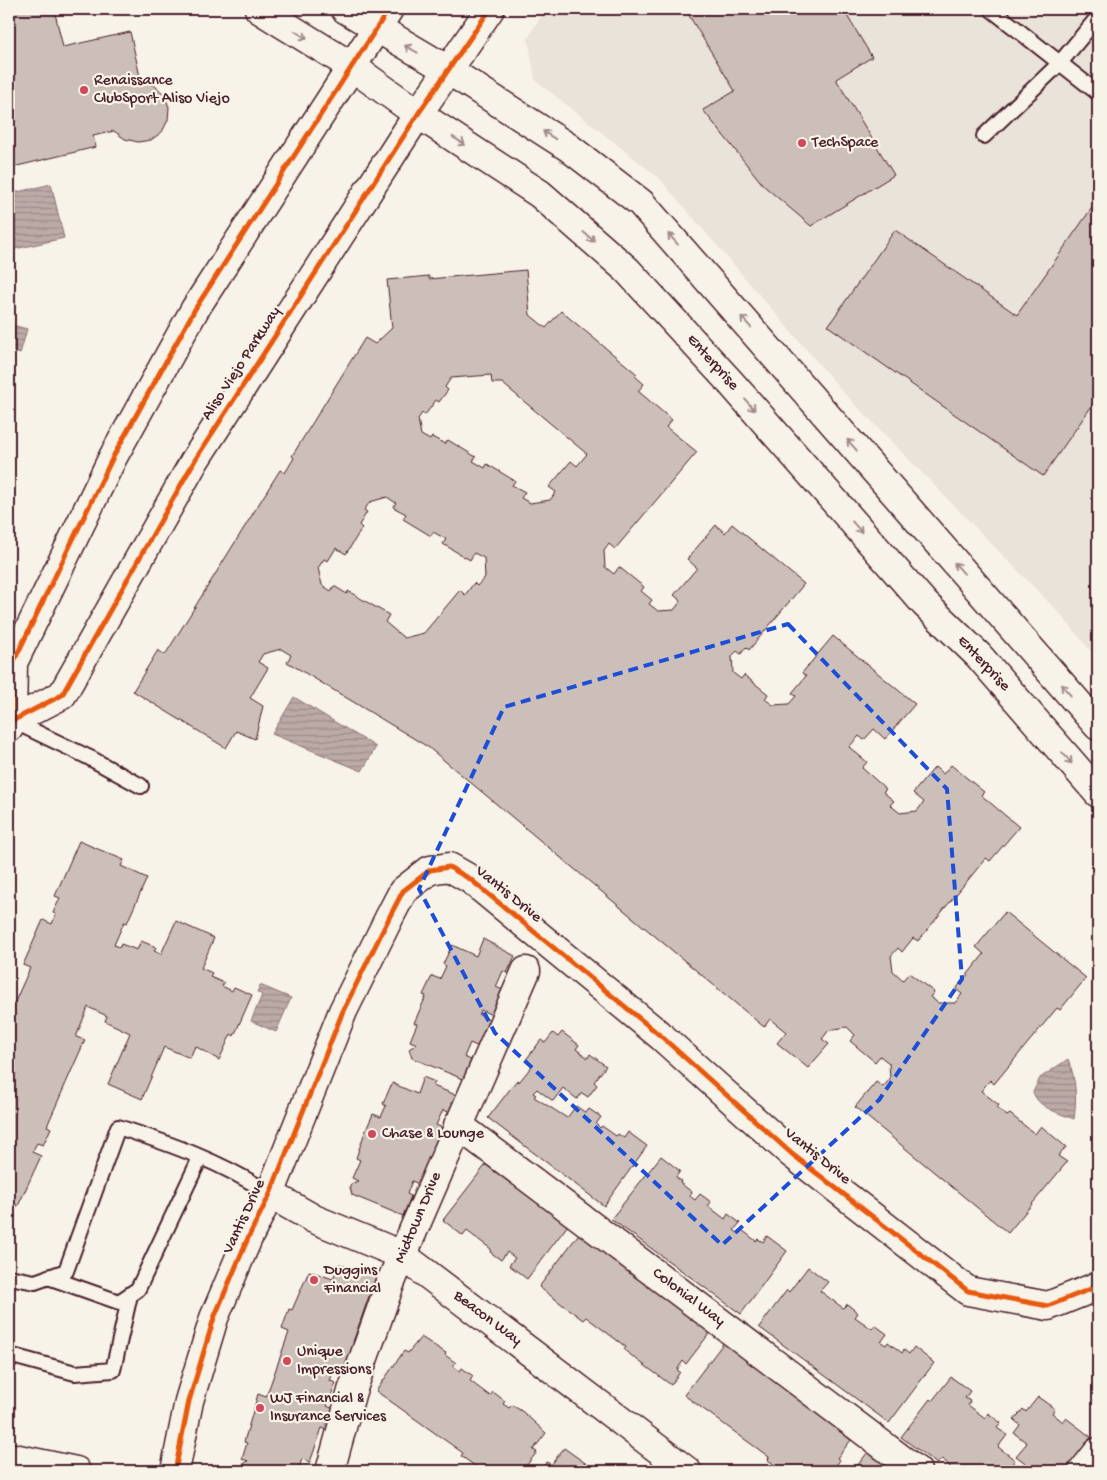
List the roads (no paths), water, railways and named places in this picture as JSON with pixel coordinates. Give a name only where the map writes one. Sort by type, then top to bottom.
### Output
[{"type":"main road","name":"Enterprise","points":[[259,9],[351,66],[418,114],[540,194],[627,270],[732,383],[925,604],[978,655],[1098,793]]},
{"type":"main road","points":[[345,9],[382,19],[448,70],[568,147],[641,203],[1098,726]]},
{"type":"main road","name":"Aliso Viejo Parkway","points":[[10,723],[62,695],[195,460],[418,114],[490,9]]},
{"type":"main road","points":[[10,723],[13,663],[113,457],[195,309],[382,19]]},
{"type":"main road","name":"Vantis Drive","points":[[174,1471],[190,1401],[214,1318],[248,1238],[270,1194],[344,1012],[403,891],[430,870],[449,867],[470,879],[662,1037],[792,1154],[968,1291],[1048,1306],[1098,1286]]},
{"type":"main road","name":"Midtown Drive","points":[[330,1471],[352,1391],[402,1255],[526,971]]},
{"type":"main road","name":"Colonial Way","points":[[458,1125],[917,1471]]},
{"type":"main road","name":"Beacon Way","points":[[270,1194],[314,1219],[402,1255],[687,1471]]},
{"type":"main road","points":[[1083,1471],[1098,1452]]},
{"type":"main road","points":[[9,1456],[76,1471]]},
{"type":"lane","points":[[991,9],[1098,93]]},
{"type":"lane","points":[[984,136],[1059,64],[1098,17]]},
{"type":"lane","points":[[10,723],[90,758],[141,786]]},
{"type":"lane","points":[[9,1276],[35,1282],[66,1271],[118,1127],[172,1144],[246,1178],[270,1194]]},
{"type":"lane","points":[[48,1277],[119,1302],[138,1289],[200,1158]]},
{"type":"lane","points":[[9,1355],[75,1373],[113,1370],[130,1294]]},
{"type":"place","name":"Renaissance ClubSport Aliso Viejo","points":[[84,90]]},
{"type":"place","name":"TechSpace","points":[[802,143]]},
{"type":"place","name":"Chase & Lounge","points":[[372,1134]]},
{"type":"place","name":"Duggins Financial","points":[[314,1280]]},
{"type":"place","name":"Unique Impressions","points":[[287,1361]]},
{"type":"place","name":"WJ Financial & Insurance Services","points":[[260,1408]]}]
